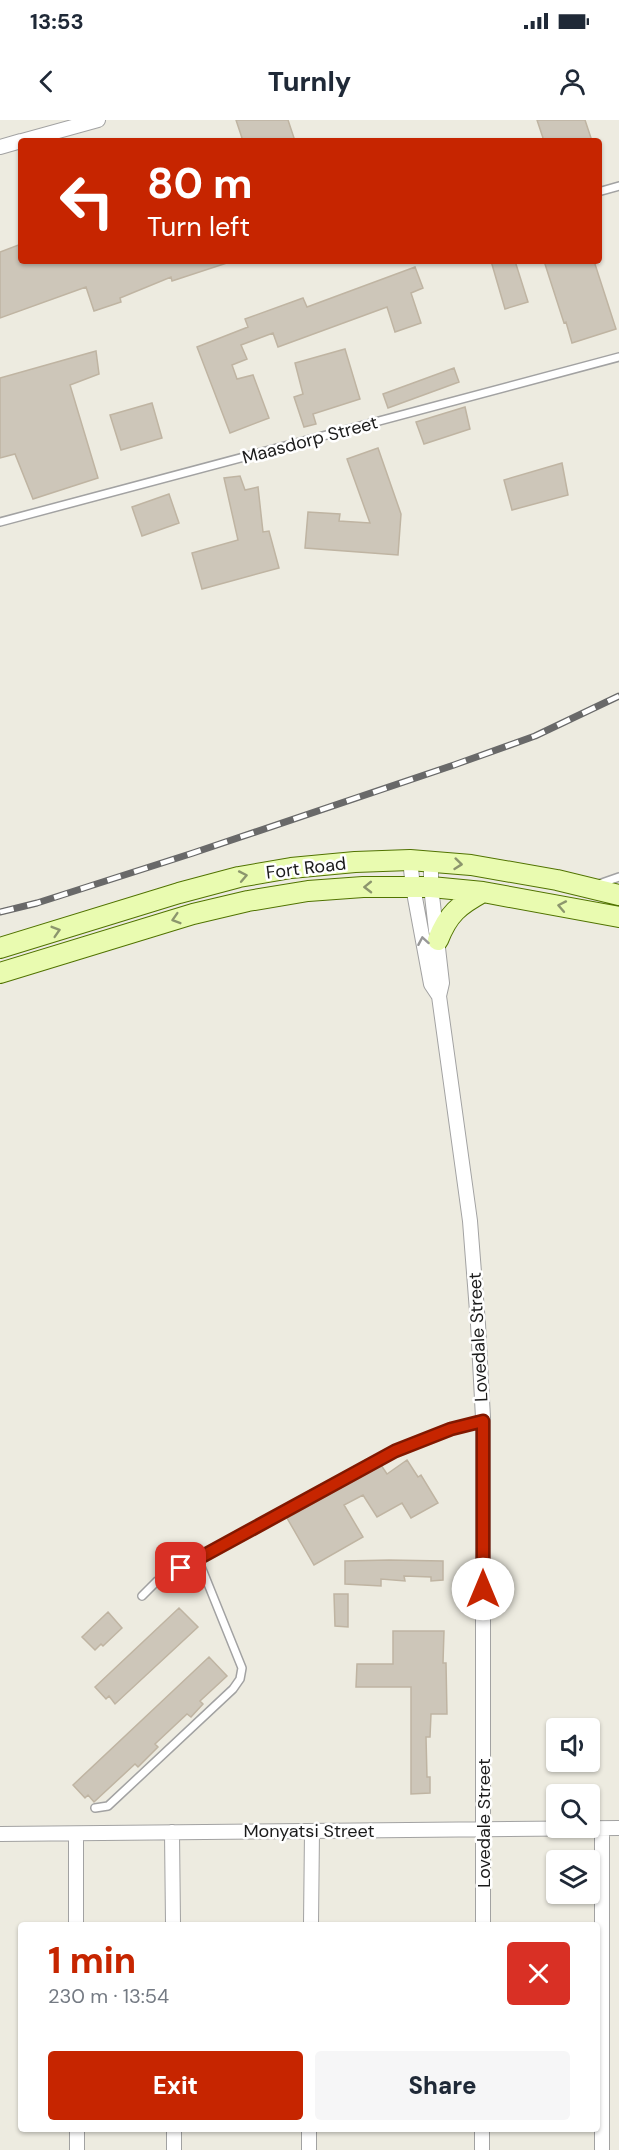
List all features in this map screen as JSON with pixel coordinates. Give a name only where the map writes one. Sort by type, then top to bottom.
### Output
[{"type":"main road","name":"Fort Road","points":[[0,948],[239,877],[312,866],[410,860],[431,861],[509,870],[619,895]]},
{"type":"main road","name":"Fort Road","points":[[0,973],[193,914],[248,901],[308,891],[363,887],[422,887],[483,892],[619,917]]},
{"type":"main road","points":[[438,940],[444,925],[452,914],[464,903],[483,892]]},
{"type":"street","points":[[33,138],[98,120]]},
{"type":"street","points":[[0,147],[18,142]]},
{"type":"street","points":[[410,860],[422,887],[431,984],[439,996]]},
{"type":"street","name":"Lovedale Street","points":[[431,861],[422,887],[438,940],[442,983],[439,996],[470,1221],[483,1421],[483,1922]]},
{"type":"street","name":"Monyatsi Street","points":[[0,1834],[619,1828]]},
{"type":"street","points":[[602,1829],[602,2150]]},
{"type":"street","points":[[311,1922],[312,1831]]},
{"type":"street","points":[[172,1832],[173,1922]]},
{"type":"street","points":[[76,1834],[76,1922]]},
{"type":"street","points":[[77,2132],[77,2150]]},
{"type":"street","points":[[174,2132],[174,2150]]},
{"type":"street","points":[[309,2132],[309,2150]]},
{"type":"street","points":[[482,2132],[482,2150]]},
{"type":"lane","points":[[602,191],[619,186]]},
{"type":"lane","name":"Maasdorp Street","points":[[0,522],[619,357]]},
{"type":"lane","points":[[588,887],[619,877]]},
{"type":"lane","points":[[142,1596],[157,1581],[395,1451],[451,1429],[483,1421]]},
{"type":"lane","points":[[95,1808],[108,1806],[233,1689],[240,1679],[242,1668],[198,1559]]},
{"type":"building","points":[[236,120],[288,120],[294,138],[242,138]]},
{"type":"building","points":[[537,120],[585,120],[591,138],[543,138]]},
{"type":"building","points":[[18,245],[18,264],[224,264],[172,281],[171,277],[120,298],[121,302],[94,311],[86,287],[0,318],[0,252]]},
{"type":"building","points":[[492,264],[516,264],[528,302],[505,309]]},
{"type":"building","points":[[545,264],[595,264],[616,329],[572,343],[566,322],[564,323]]},
{"type":"building","points":[[415,267],[423,288],[411,293],[421,323],[395,332],[387,307],[278,347],[273,333],[241,345],[247,359],[232,365],[237,379],[253,375],[269,418],[230,433],[197,347],[248,327],[245,319],[303,298],[307,307]]},
{"type":"building","points":[[345,349],[360,399],[313,414],[316,424],[304,427],[294,397],[303,394],[295,363]]},
{"type":"building","points":[[96,351],[99,374],[70,385],[98,478],[33,499],[15,454],[0,458],[0,378]]},
{"type":"building","points":[[454,368],[459,382],[388,408],[383,394]]},
{"type":"building","points":[[152,403],[162,438],[121,450],[110,415]]},
{"type":"building","points":[[465,407],[470,429],[424,444],[416,422]]},
{"type":"building","points":[[378,448],[401,514],[398,555],[305,548],[308,512],[340,514],[339,521],[370,523],[347,459]]},
{"type":"building","points":[[562,463],[568,495],[512,510],[504,480]]},
{"type":"building","points":[[240,476],[245,490],[258,487],[263,532],[269,531],[279,568],[202,589],[192,553],[238,540],[224,478]]},
{"type":"building","points":[[169,494],[179,523],[142,536],[132,507]]},
{"type":"building","points":[[407,1460],[418,1477],[421,1475],[438,1503],[411,1518],[402,1503],[377,1517],[363,1495],[344,1505],[363,1537],[314,1565],[287,1518],[381,1465],[387,1474]]},
{"type":"building","points":[[345,1561],[443,1561],[443,1580],[431,1581],[431,1577],[404,1576],[405,1581],[381,1579],[381,1586],[345,1584]]},
{"type":"building","points":[[334,1594],[348,1594],[348,1627],[335,1626]]},
{"type":"building","points":[[179,1608],[198,1627],[115,1704],[109,1696],[106,1699],[95,1687]]},
{"type":"building","points":[[108,1612],[122,1628],[103,1646],[101,1644],[95,1650],[82,1637]]},
{"type":"building","points":[[393,1631],[444,1631],[443,1663],[446,1663],[447,1714],[431,1714],[430,1737],[426,1737],[427,1777],[430,1777],[430,1793],[411,1794],[411,1687],[356,1687],[357,1664],[393,1664]]},
{"type":"building","points":[[209,1657],[227,1676],[200,1701],[203,1704],[191,1717],[187,1714],[155,1744],[158,1747],[138,1767],[135,1764],[94,1802],[88,1795],[85,1798],[73,1785]]},
{"type":"railway","points":[[0,912],[37,903],[193,853],[454,765],[535,736],[619,696]]},
{"type":"route","points":[[181,1568],[395,1451],[451,1429],[483,1421],[483,1589]]}]
